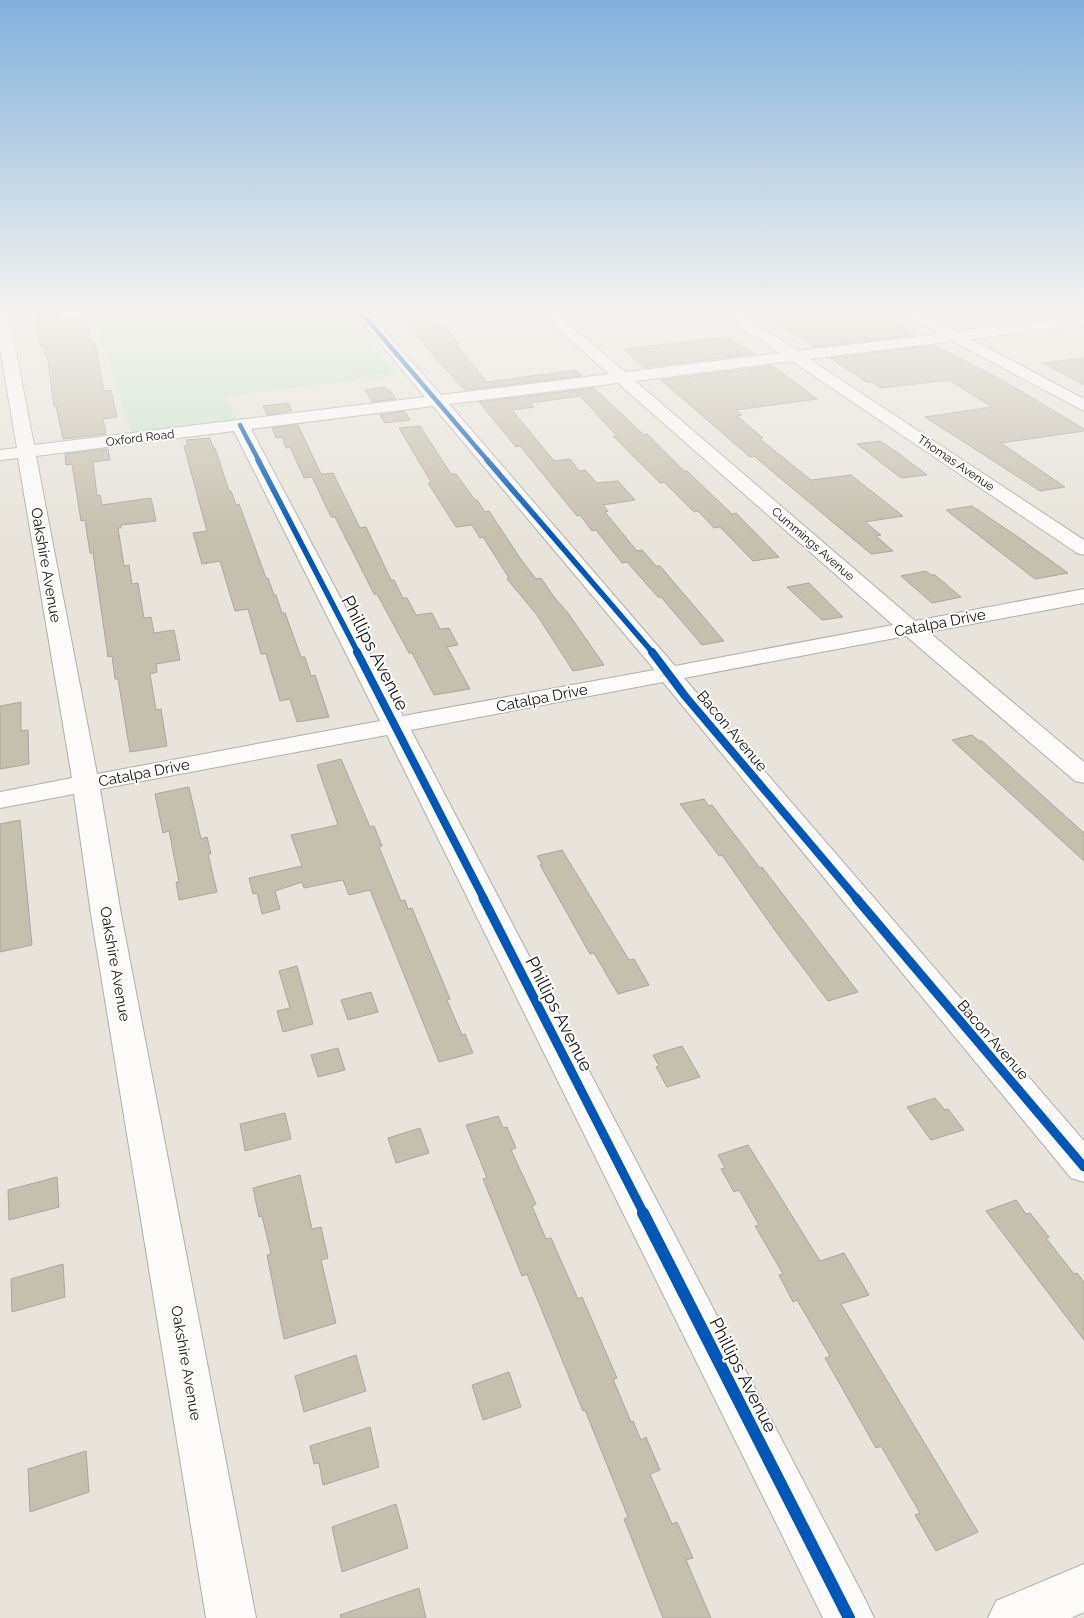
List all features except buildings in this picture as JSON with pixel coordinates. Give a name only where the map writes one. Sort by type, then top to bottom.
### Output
[{"type":"street","name":"Oakshire Avenue","points":[[7,387],[13,454],[86,784],[107,924],[231,1618]]},
{"type":"street","name":"Bacon Avenue","points":[[425,387],[657,658],[680,690],[1084,1167]]},
{"type":"street","name":"Oxford Road","points":[[13,454],[554,387]]},
{"type":"street","name":"Cummings Avenue","points":[[632,387],[910,628],[1084,775]]},
{"type":"street","name":"Thomas Avenue","points":[[842,387],[1084,549]]},
{"type":"street","points":[[1048,387],[1084,406]]},
{"type":"street","name":"Phillips Avenue","points":[[240,425],[849,1618]]},
{"type":"street","name":"Catalpa Drive","points":[[0,800],[1084,596]]},
{"type":"street","points":[[1013,1618],[1084,1588]]},
{"type":"green space","points":[[117,387],[306,387],[225,396],[236,419],[132,432]]},
{"type":"cycle path","points":[[425,387],[657,658],[685,696],[1084,1167]]},
{"type":"cycle path","points":[[240,425],[405,744],[849,1618]]}]
